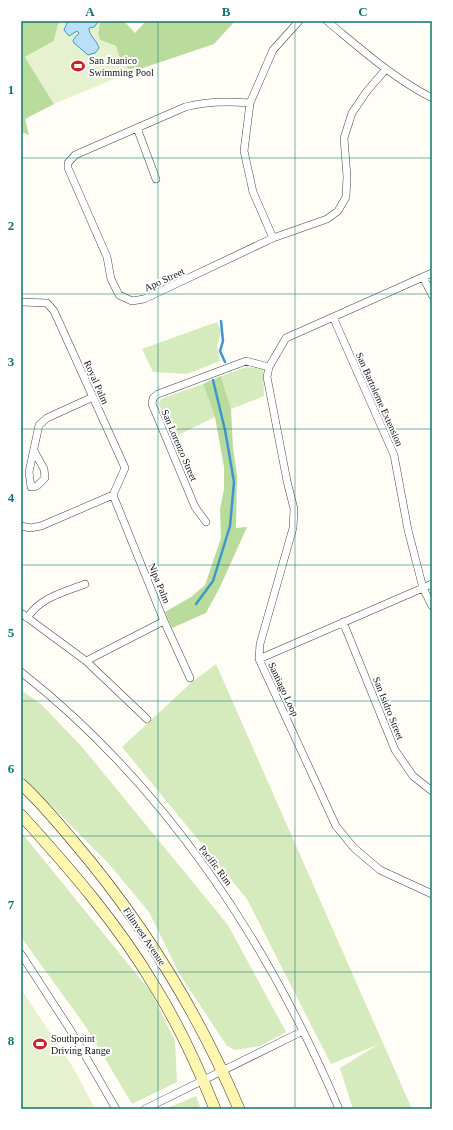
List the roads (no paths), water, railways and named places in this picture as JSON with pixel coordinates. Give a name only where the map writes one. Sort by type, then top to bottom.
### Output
[{"type":"main road","name":"Filinvest Avenue","points":[[21,784],[34,796],[93,864],[135,919],[201,1029],[239,1109]]},
{"type":"main road","name":"Filinvest Avenue","points":[[21,816],[75,875],[143,968],[185,1041],[215,1109]]},
{"type":"street","points":[[274,238],[253,192],[244,151],[250,103],[273,50],[299,21]]},
{"type":"street","points":[[327,21],[386,69],[411,87],[432,98]]},
{"type":"street","name":"Apo Street","points":[[250,103],[221,100],[185,107],[75,155],[68,163],[68,168],[108,257],[111,279],[119,295],[132,301],[144,299],[274,238],[327,219],[338,211],[346,197],[347,177],[344,138],[352,113],[367,91],[386,69]]},
{"type":"street","points":[[137,128],[156,179]]},
{"type":"street","points":[[269,367],[286,338],[432,273]]},
{"type":"street","points":[[423,277],[432,295]]},
{"type":"street","name":"Royal Palm","points":[[21,302],[47,302],[54,310],[124,468],[113,495]]},
{"type":"street","name":"San Bartoleme Extension","points":[[333,317],[394,455],[408,530],[422,588],[432,606]]},
{"type":"street","name":"San Lorenzo Street","points":[[206,522],[195,508],[152,404],[153,398],[158,394],[246,361],[269,367]]},
{"type":"street","name":"Santiago Loop","points":[[269,367],[267,377],[287,481],[294,509],[293,528],[260,644],[259,659],[336,826],[354,848],[380,870],[432,894]]},
{"type":"street","points":[[34,451],[39,425],[42,421],[93,397]]},
{"type":"street","points":[[21,526],[30,528],[41,526],[113,495]]},
{"type":"street","name":"Nipa Palm","points":[[113,495],[164,621],[190,678]]},
{"type":"street","points":[[27,618],[35,607],[46,599],[85,584]]},
{"type":"street","points":[[259,659],[432,584]]},
{"type":"street","points":[[21,613],[86,662],[147,719]]},
{"type":"street","points":[[86,662],[164,621]]},
{"type":"street","name":"San Isidro Street","points":[[344,622],[395,750],[413,776],[432,791]]},
{"type":"street","name":"Pacific Rim","points":[[21,672],[66,712],[141,786],[193,850],[221,888],[255,941],[303,1031],[339,1109]]},
{"type":"street","points":[[21,954],[71,1031],[116,1109]]},
{"type":"street","points":[[145,1109],[303,1031]]},
{"type":"water","points":[[68,21],[99,21],[94,27],[89,28],[90,33],[99,48],[95,53],[88,55],[74,43],[73,40],[79,33],[77,31],[69,36],[64,30]]},
{"type":"waterway","points":[[221,321],[223,341],[220,351],[225,362]]},
{"type":"waterway","points":[[196,604],[213,581],[230,526],[234,482],[225,430],[213,380]]},
{"type":"place","name":"San Juanico Swimming Pool","points":[[78,66]]},
{"type":"place","name":"Southpoint Driving Range","points":[[40,1044]]}]
